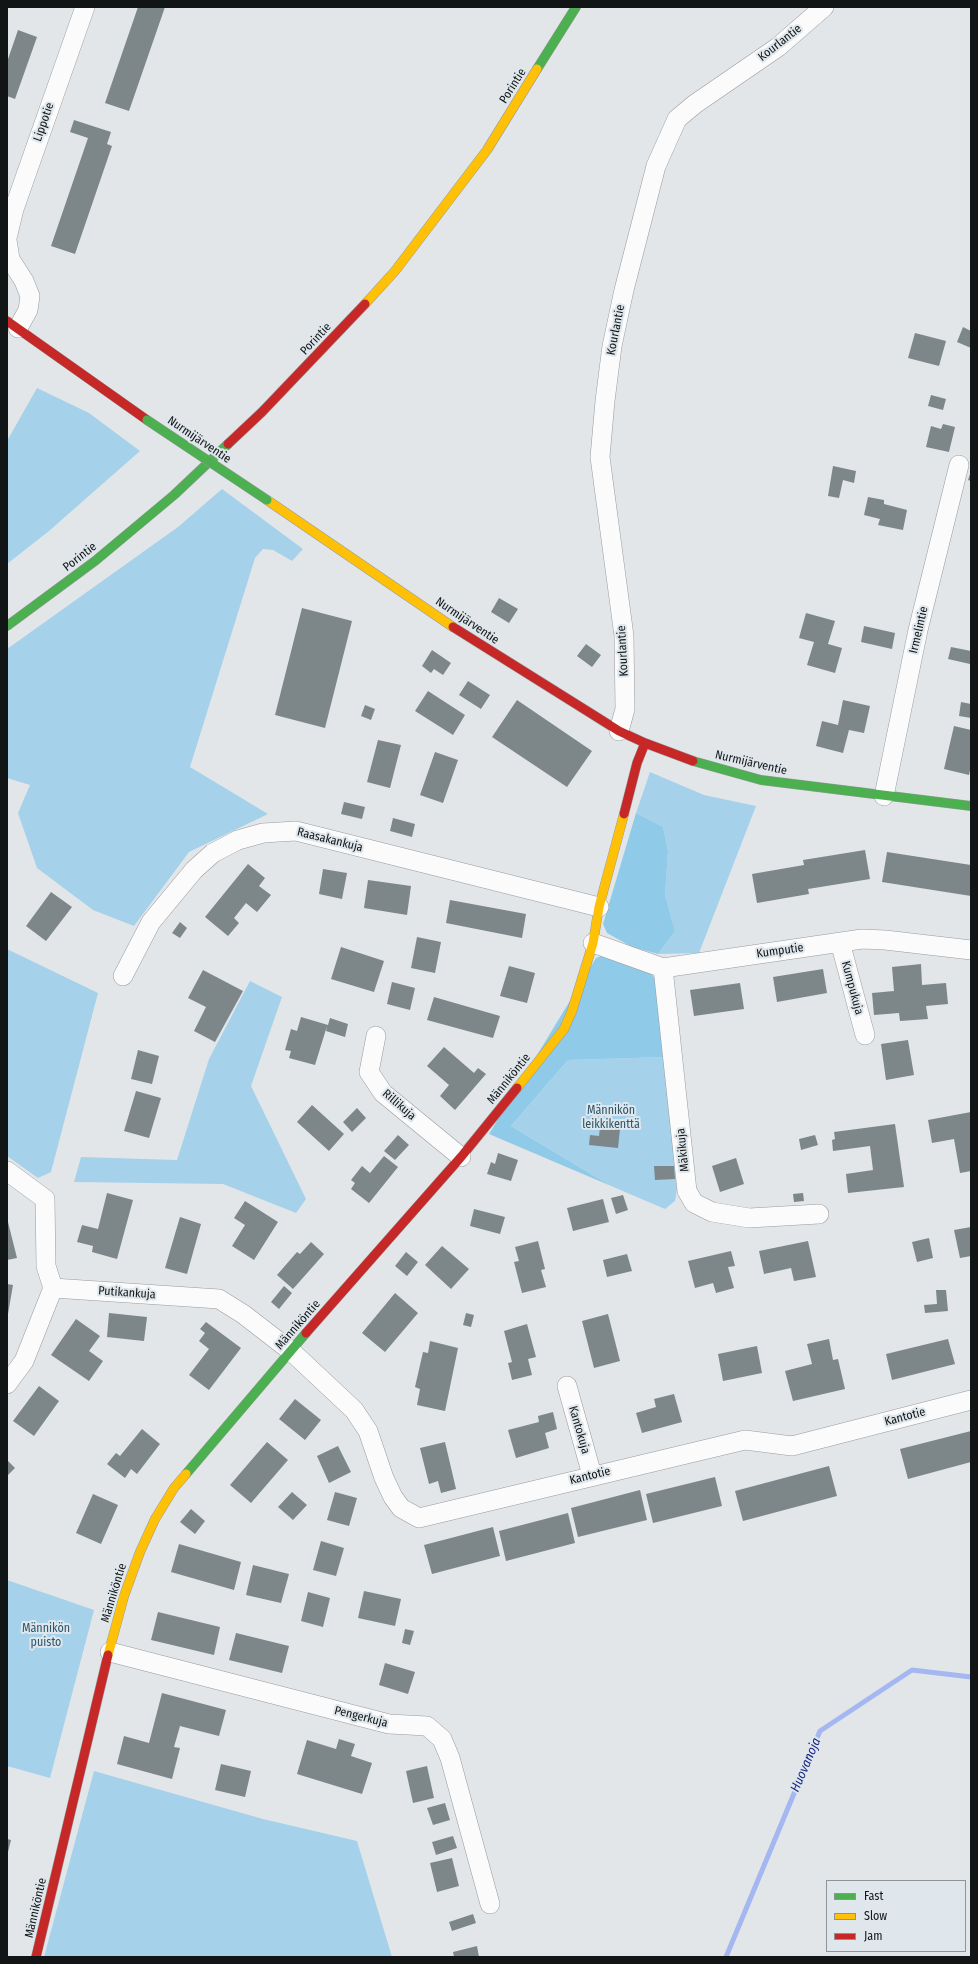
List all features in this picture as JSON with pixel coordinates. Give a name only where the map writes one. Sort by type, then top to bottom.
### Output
[{"type":"main road","name":"Porintie","points":[[7,626],[95,561],[174,495],[262,412],[326,346],[394,271],[487,150],[576,7]]},
{"type":"main road","name":"Nurmijärventie","points":[[12,324],[147,420],[469,638],[619,731],[645,743],[698,763],[761,780],[971,806]]},
{"type":"main road","name":"Männiköntie","points":[[36,1957],[102,1680],[127,1589],[140,1552],[155,1519],[174,1488],[291,1351],[461,1157],[564,1030],[572,1011],[593,943],[599,907],[637,763],[645,743]]},
{"type":"street","name":"Lippotie","points":[[12,324],[28,310],[30,296],[24,282],[10,259],[7,239],[14,210],[85,7]]},
{"type":"street","name":"Kourlantie","points":[[619,731],[625,709],[624,636],[600,457],[612,346],[624,290],[656,166],[677,119],[695,104],[778,47],[824,7]]},
{"type":"street","name":"Irmelintie","points":[[884,796],[918,630],[959,465]]},
{"type":"street","name":"Raasakankuja","points":[[123,976],[151,922],[194,870],[212,853],[238,840],[263,833],[296,831],[599,907]]},
{"type":"street","name":"Kumputie","points":[[593,943],[663,968],[862,940],[885,940],[971,950]]},
{"type":"street","name":"Kumpukuja","points":[[840,942],[864,1035]]},
{"type":"street","name":"Mäkikuja","points":[[663,968],[687,1191],[694,1203],[712,1212],[749,1218],[819,1214]]},
{"type":"street","name":"Rillikuja","points":[[376,1036],[370,1072],[383,1093],[461,1157]]},
{"type":"street","points":[[7,1171],[45,1198],[46,1266],[53,1288],[24,1361],[7,1384]]},
{"type":"street","name":"Putikankuja","points":[[53,1288],[219,1300],[243,1314],[291,1351]]},
{"type":"street","name":"Kantotie","points":[[291,1351],[354,1410],[368,1431],[384,1478],[394,1497],[401,1508],[419,1518],[592,1475],[745,1440],[792,1446],[971,1400]]},
{"type":"street","name":"Kantokuja","points":[[567,1386],[592,1475]]},
{"type":"street","name":"Pengerkuja","points":[[110,1652],[389,1724],[427,1726],[442,1739],[450,1758],[490,1904]]},
{"type":"green space","points":[[37,388],[89,413],[140,451],[49,531],[7,564],[7,441]]},
{"type":"green space","points":[[222,489],[303,549],[292,561],[273,550],[263,549],[255,558],[190,767],[268,814],[189,852],[134,926],[93,910],[37,868],[18,813],[30,785],[7,778],[7,649],[178,527]]},
{"type":"green space","points":[[650,772],[704,795],[756,806],[699,953],[658,954],[675,931],[665,895],[668,851],[663,827],[636,813]]},
{"type":"green space","points":[[7,949],[98,993],[51,1172],[38,1178],[7,1156]]},
{"type":"green space","points":[[250,981],[282,997],[251,1086],[306,1199],[296,1213],[223,1184],[74,1182],[81,1157],[177,1160],[209,1059]]},
{"type":"green space","name":"Männikön leikkikenttä","points":[[666,1057],[677,1189],[675,1201],[665,1209],[611,1186],[511,1126],[568,1060]]},
{"type":"green space","name":"Männikön puisto","points":[[7,1580],[94,1610],[50,1778],[7,1766]]},
{"type":"green space","points":[[94,1771],[263,1819],[357,1841],[392,1957],[44,1957]]},
{"type":"shaded area","points":[[636,813],[663,827],[668,851],[665,895],[675,931],[658,954],[632,947],[607,933],[603,924]]},
{"type":"shaded area","points":[[606,954],[649,970],[658,983],[666,1057],[568,1060],[511,1126],[611,1186],[489,1134],[596,958]]},
{"type":"building","points":[[138,7],[165,7],[129,111],[105,103]]},
{"type":"building","points":[[18,30],[37,37],[15,99],[7,96],[7,62]]},
{"type":"building","points":[[74,120],[111,132],[107,144],[112,146],[75,254],[51,246],[88,138],[70,132]]},
{"type":"building","points":[[963,327],[971,331],[971,348],[957,342]]},
{"type":"building","points":[[915,333],[946,341],[939,366],[908,358]]},
{"type":"building","points":[[931,395],[946,399],[943,410],[928,406]]},
{"type":"building","points":[[943,424],[955,427],[949,452],[926,447],[931,426],[941,429]]},
{"type":"building","points":[[833,466],[856,471],[854,483],[843,480],[839,498],[828,496]]},
{"type":"building","points":[[971,471],[971,481],[968,480]]},
{"type":"building","points":[[868,497],[884,500],[884,504],[907,510],[903,530],[878,525],[880,519],[864,515]]},
{"type":"building","points":[[499,598],[518,609],[509,623],[491,612]]},
{"type":"building","points":[[302,608],[352,621],[325,728],[275,715]]},
{"type":"building","points":[[806,613],[835,621],[828,644],[842,648],[835,673],[807,665],[814,642],[799,638]]},
{"type":"building","points":[[864,626],[895,633],[892,649],[861,642]]},
{"type":"building","points":[[586,644],[601,655],[592,667],[577,656]]},
{"type":"building","points":[[951,647],[971,651],[970,664],[948,659]]},
{"type":"building","points":[[432,650],[451,663],[443,675],[434,669],[431,673],[422,666]]},
{"type":"building","points":[[468,681],[490,695],[481,709],[459,695]]},
{"type":"building","points":[[428,691],[465,715],[453,735],[415,711]]},
{"type":"building","points":[[517,700],[592,751],[567,787],[492,737]]},
{"type":"building","points":[[843,700],[870,706],[864,733],[849,730],[843,753],[816,746],[822,721],[838,725]]},
{"type":"building","points":[[961,702],[971,704],[971,718],[959,716]]},
{"type":"building","points":[[365,705],[375,709],[371,720],[361,716]]},
{"type":"building","points":[[954,726],[971,730],[971,766],[969,775],[944,769]]},
{"type":"building","points":[[378,740],[401,745],[390,788],[367,782]]},
{"type":"building","points":[[435,752],[458,760],[443,803],[420,795]]},
{"type":"building","points":[[344,802],[365,807],[362,819],[341,814]]},
{"type":"building","points":[[393,818],[415,824],[412,837],[390,831]]},
{"type":"building","points":[[865,850],[870,879],[808,889],[809,894],[757,903],[752,874],[804,865],[803,860]]},
{"type":"building","points":[[887,852],[971,865],[971,896],[882,882]]},
{"type":"building","points":[[248,864],[265,878],[259,886],[271,895],[257,912],[246,903],[234,918],[239,923],[228,936],[205,917]]},
{"type":"building","points":[[323,869],[347,873],[342,899],[319,894]]},
{"type":"building","points":[[368,880],[411,886],[407,915],[364,908]]},
{"type":"building","points":[[51,892],[72,907],[46,941],[26,926]]},
{"type":"building","points":[[450,900],[526,914],[522,938],[446,923]]},
{"type":"building","points":[[180,922],[187,928],[180,938],[172,933]]},
{"type":"building","points":[[417,937],[441,942],[435,973],[411,968]]},
{"type":"building","points":[[341,947],[384,961],[374,992],[331,979]]},
{"type":"building","points":[[921,964],[922,985],[946,983],[948,1004],[926,1006],[928,1019],[900,1021],[899,1013],[874,1015],[872,993],[894,991],[892,967]]},
{"type":"building","points":[[509,966],[535,973],[527,1003],[500,996]]},
{"type":"building","points":[[823,969],[827,993],[777,1002],[773,977]]},
{"type":"building","points":[[203,970],[243,991],[215,1042],[194,1031],[206,1007],[188,998]]},
{"type":"building","points":[[392,982],[415,988],[410,1010],[387,1004]]},
{"type":"building","points":[[740,983],[744,1009],[694,1016],[690,990]]},
{"type":"building","points":[[434,997],[500,1016],[493,1038],[427,1020]]},
{"type":"building","points":[[301,1017],[328,1025],[330,1018],[348,1024],[345,1037],[326,1031],[327,1026],[315,1065],[289,1058],[291,1051],[285,1050],[291,1029],[297,1031]]},
{"type":"building","points":[[908,1040],[914,1075],[886,1080],[881,1044]]},
{"type":"building","points":[[444,1047],[474,1073],[478,1068],[486,1074],[455,1110],[440,1096],[449,1085],[427,1066]]},
{"type":"building","points":[[138,1050],[159,1056],[152,1084],[131,1079]]},
{"type":"building","points":[[136,1091],[161,1098],[149,1138],[124,1131]]},
{"type":"building","points":[[312,1105],[344,1134],[329,1151],[297,1122]]},
{"type":"building","points":[[357,1108],[366,1118],[352,1132],[343,1122]]},
{"type":"building","points":[[971,1112],[971,1171],[960,1173],[954,1139],[932,1143],[928,1120]]},
{"type":"building","points":[[895,1124],[904,1187],[848,1193],[846,1174],[873,1170],[870,1146],[833,1151],[832,1140],[835,1139],[834,1132]]},
{"type":"building","points":[[600,1127],[620,1129],[618,1148],[589,1145],[590,1135],[599,1136]]},
{"type":"building","points":[[398,1135],[409,1145],[395,1160],[384,1151]]},
{"type":"building","points":[[815,1135],[818,1145],[801,1150],[799,1139]]},
{"type":"building","points":[[498,1153],[518,1160],[511,1181],[487,1174],[491,1162],[495,1164]]},
{"type":"building","points":[[384,1156],[398,1167],[369,1203],[351,1189],[355,1183],[351,1180],[362,1166],[370,1173]]},
{"type":"building","points":[[736,1158],[744,1184],[720,1192],[712,1166]]},
{"type":"building","points":[[654,1166],[674,1166],[675,1179],[655,1180]]},
{"type":"building","points":[[107,1193],[133,1200],[117,1259],[92,1252],[93,1246],[77,1242],[82,1225],[98,1229]]},
{"type":"building","points":[[803,1193],[804,1201],[794,1202],[793,1194]]},
{"type":"building","points":[[623,1195],[628,1210],[616,1214],[611,1198]]},
{"type":"building","points":[[603,1199],[609,1222],[573,1231],[567,1208]]},
{"type":"building","points":[[245,1201],[278,1222],[254,1260],[232,1246],[245,1225],[234,1218]]},
{"type":"building","points":[[474,1209],[505,1217],[500,1234],[470,1226]]},
{"type":"building","points":[[180,1217],[201,1224],[187,1274],[165,1268]]},
{"type":"building","points":[[7,1218],[17,1258],[7,1260]]},
{"type":"building","points":[[971,1227],[971,1256],[960,1258],[954,1230]]},
{"type":"building","points":[[929,1238],[933,1258],[917,1262],[912,1242]]},
{"type":"building","points":[[538,1241],[545,1269],[541,1270],[546,1287],[522,1293],[514,1262],[519,1261],[515,1247]]},
{"type":"building","points":[[808,1241],[816,1277],[794,1281],[791,1268],[764,1274],[759,1251]]},
{"type":"building","points":[[311,1242],[324,1254],[293,1289],[277,1275],[297,1252],[300,1254]]},
{"type":"building","points":[[442,1246],[469,1269],[451,1289],[425,1265]]},
{"type":"building","points":[[731,1251],[735,1266],[728,1267],[734,1288],[716,1293],[713,1283],[695,1288],[688,1261]]},
{"type":"building","points":[[406,1252],[418,1262],[407,1276],[395,1266]]},
{"type":"building","points":[[627,1254],[632,1271],[607,1277],[603,1260]]},
{"type":"building","points":[[7,1284],[13,1285],[8,1314],[7,1314]]},
{"type":"building","points":[[284,1286],[292,1293],[279,1309],[271,1302]]},
{"type":"building","points":[[936,1290],[946,1290],[948,1311],[925,1313],[924,1305],[937,1304]]},
{"type":"building","points":[[395,1293],[418,1313],[385,1352],[362,1333]]},
{"type":"building","points":[[109,1313],[147,1317],[144,1341],[107,1337]]},
{"type":"building","points":[[466,1313],[474,1315],[471,1327],[463,1325]]},
{"type":"building","points":[[608,1314],[620,1361],[594,1368],[582,1321]]},
{"type":"building","points":[[76,1319],[100,1336],[89,1351],[103,1361],[89,1381],[51,1355]]},
{"type":"building","points":[[206,1322],[241,1348],[209,1390],[189,1375],[209,1349],[199,1341],[205,1333],[200,1329]]},
{"type":"building","points":[[527,1324],[536,1357],[528,1359],[532,1375],[512,1380],[508,1363],[512,1362],[504,1331]]},
{"type":"building","points":[[829,1339],[833,1360],[838,1359],[845,1389],[793,1401],[785,1371],[812,1364],[807,1344]]},
{"type":"building","points":[[948,1339],[955,1364],[892,1380],[886,1354]]},
{"type":"building","points":[[430,1341],[458,1348],[445,1411],[417,1405],[420,1389],[415,1387],[423,1352],[428,1353]]},
{"type":"building","points":[[757,1346],[762,1373],[723,1381],[718,1354]]},
{"type":"building","points":[[39,1386],[59,1401],[34,1436],[13,1421]]},
{"type":"building","points":[[674,1394],[682,1422],[642,1433],[636,1413],[656,1407],[654,1399]]},
{"type":"building","points":[[295,1399],[321,1420],[305,1440],[279,1419]]},
{"type":"building","points":[[553,1412],[557,1429],[545,1433],[549,1448],[516,1458],[508,1430],[539,1422],[538,1416]]},
{"type":"building","points":[[142,1429],[160,1444],[137,1474],[131,1469],[125,1478],[107,1464],[116,1453],[120,1456]]},
{"type":"building","points":[[971,1431],[971,1462],[908,1479],[900,1449]]},
{"type":"building","points":[[267,1442],[288,1460],[251,1503],[230,1485]]},
{"type":"building","points":[[445,1442],[456,1489],[441,1493],[438,1481],[429,1484],[420,1448]]},
{"type":"building","points":[[338,1446],[351,1472],[329,1483],[317,1456]]},
{"type":"building","points":[[7,1460],[15,1468],[7,1476]]},
{"type":"building","points":[[829,1466],[837,1496],[743,1521],[735,1491]]},
{"type":"building","points":[[715,1477],[722,1506],[653,1523],[646,1494]]},
{"type":"building","points":[[640,1490],[647,1520],[578,1537],[571,1508]]},
{"type":"building","points":[[292,1492],[307,1505],[293,1520],[278,1507]]},
{"type":"building","points":[[335,1492],[357,1498],[349,1526],[327,1520]]},
{"type":"building","points":[[93,1494],[118,1505],[101,1544],[76,1533]]},
{"type":"building","points":[[191,1509],[205,1521],[195,1534],[180,1522]]},
{"type":"building","points":[[568,1513],[575,1543],[506,1561],[499,1531]]},
{"type":"building","points":[[493,1527],[500,1556],[432,1574],[424,1545]]},
{"type":"building","points":[[321,1541],[344,1548],[336,1576],[313,1570]]},
{"type":"building","points":[[179,1544],[241,1562],[234,1590],[171,1572]]},
{"type":"building","points":[[253,1565],[289,1574],[281,1603],[246,1595]]},
{"type":"building","points":[[364,1591],[401,1599],[395,1626],[358,1618]]},
{"type":"building","points":[[308,1592],[330,1598],[323,1627],[301,1621]]},
{"type":"building","points":[[158,1612],[220,1627],[214,1655],[151,1640]]},
{"type":"building","points":[[405,1629],[414,1631],[410,1645],[402,1643]]},
{"type":"building","points":[[236,1633],[289,1646],[282,1673],[229,1660]]},
{"type":"building","points":[[385,1663],[415,1672],[408,1694],[379,1685]]},
{"type":"building","points":[[162,1693],[226,1710],[219,1736],[180,1726],[174,1747],[180,1748],[172,1779],[117,1764],[124,1736],[149,1743]]},
{"type":"building","points":[[339,1739],[355,1744],[351,1756],[372,1763],[362,1794],[297,1774],[307,1740],[336,1749]]},
{"type":"building","points":[[221,1764],[251,1771],[245,1797],[215,1790]]},
{"type":"building","points":[[427,1766],[434,1798],[413,1803],[406,1771]]},
{"type":"building","points":[[445,1803],[450,1820],[433,1825],[427,1808]]},
{"type":"building","points":[[453,1836],[457,1848],[436,1855],[432,1842]]},
{"type":"building","points":[[7,1839],[11,1840],[8,1852],[7,1852]]},
{"type":"building","points":[[452,1858],[459,1886],[437,1892],[430,1863]]},
{"type":"building","points":[[473,1914],[476,1923],[452,1931],[449,1922]]},
{"type":"building","points":[[477,1946],[479,1957],[454,1957],[453,1952]]},
{"type":"waterway","name":"Huovanoja","points":[[726,1957],[820,1731],[912,1670],[971,1677]]},
{"type":"traffic: fast","points":[[537,69],[576,7]]},
{"type":"traffic: fast","points":[[147,420],[267,500]]},
{"type":"traffic: fast","points":[[7,626],[95,561],[174,495],[228,444]]},
{"type":"traffic: fast","points":[[693,761],[761,780],[971,806]]},
{"type":"traffic: fast","points":[[186,1474],[306,1333]]},
{"type":"traffic: slow","points":[[365,304],[395,271],[487,150],[537,69]]},
{"type":"traffic: slow","points":[[267,500],[453,627]]},
{"type":"traffic: slow","points":[[517,1088],[564,1029],[572,1011],[593,943],[599,907],[624,814]]},
{"type":"traffic: slow","points":[[108,1655],[124,1596],[140,1552],[155,1519],[174,1488],[186,1474]]},
{"type":"traffic: jam","points":[[228,444],[262,412],[365,304]]},
{"type":"traffic: jam","points":[[7,321],[147,420]]},
{"type":"traffic: jam","points":[[453,627],[619,731],[645,743],[693,761]]},
{"type":"traffic: jam","points":[[624,814],[637,763],[645,743]]},
{"type":"traffic: jam","points":[[306,1333],[461,1157],[517,1088]]},
{"type":"traffic: jam","points":[[36,1957],[108,1655]]}]
